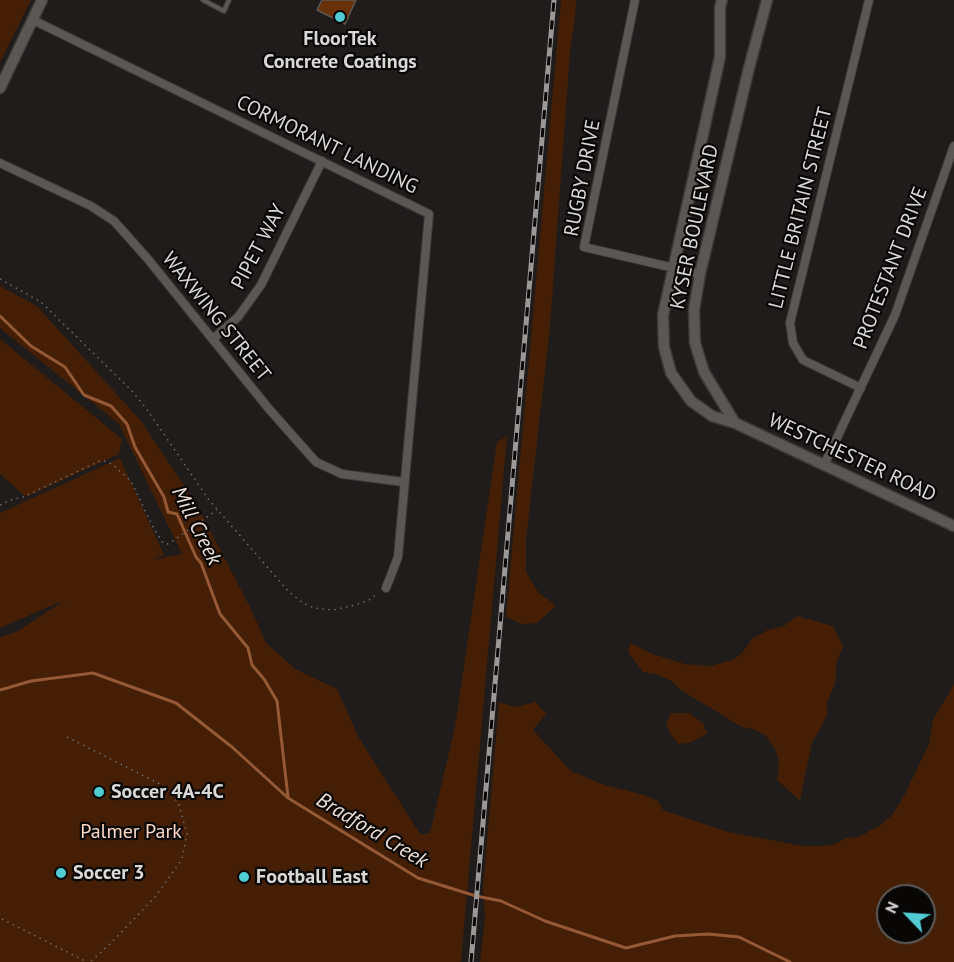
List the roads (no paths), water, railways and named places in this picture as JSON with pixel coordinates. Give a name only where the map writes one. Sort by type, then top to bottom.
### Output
[{"type":"street","points":[[0,88],[42,0]]},
{"type":"street","name":"RUGBY DRIVE","points":[[635,0],[584,247],[700,274]]},
{"type":"street","name":"KYSER BOULEVARD","points":[[722,0],[720,57],[663,315],[664,347],[671,373],[691,401],[712,416],[735,423]]},
{"type":"street","name":"KYSER BOULEVARD","points":[[735,423],[704,372],[695,343],[694,310],[700,274],[767,0]]},
{"type":"street","name":"LITTLE BRITAIN STREET","points":[[861,388],[803,360],[793,343],[790,323],[868,0]]},
{"type":"street","name":"CORMORANT LANDING","points":[[33,20],[429,214],[398,557],[386,588]]},
{"type":"street","name":"PROTESTANT DRIVE","points":[[824,465],[895,315],[954,146]]},
{"type":"street","name":"PIPET WAY","points":[[213,339],[238,317],[261,285],[322,161]]},
{"type":"street","name":"WAXWING STREET","points":[[0,163],[91,206],[114,221],[269,409],[316,462],[342,474],[404,482]]},
{"type":"street","name":"WESTCHESTER ROAD","points":[[735,423],[954,526]]},
{"type":"lane","points":[[203,0],[224,11],[229,0]]},
{"type":"waterway","name":"Mill Creek","points":[[0,316],[31,346],[65,367],[84,395],[111,406],[127,424],[135,447],[164,497],[168,512],[177,514],[196,557],[201,563],[220,614],[248,648],[252,665],[264,679],[277,701],[288,797]]},
{"type":"waterway","name":"Bradford Creek","points":[[0,690],[31,681],[93,673],[176,703],[232,747],[288,798],[418,878],[476,896],[501,901],[545,921],[626,948],[675,936],[708,934],[739,937],[790,962]]},
{"type":"railway","points":[[471,962],[554,0]]},
{"type":"place","name":"FloorTek Concrete Coatings","points":[[340,17]]},
{"type":"place","name":"Soccer 4A-4C","points":[[99,792]]},
{"type":"place","name":"Soccer 3","points":[[61,873]]},
{"type":"place","name":"Football East","points":[[244,877]]},
{"type":"park label","name":"Palmer Park","points":[[131,832]]}]
